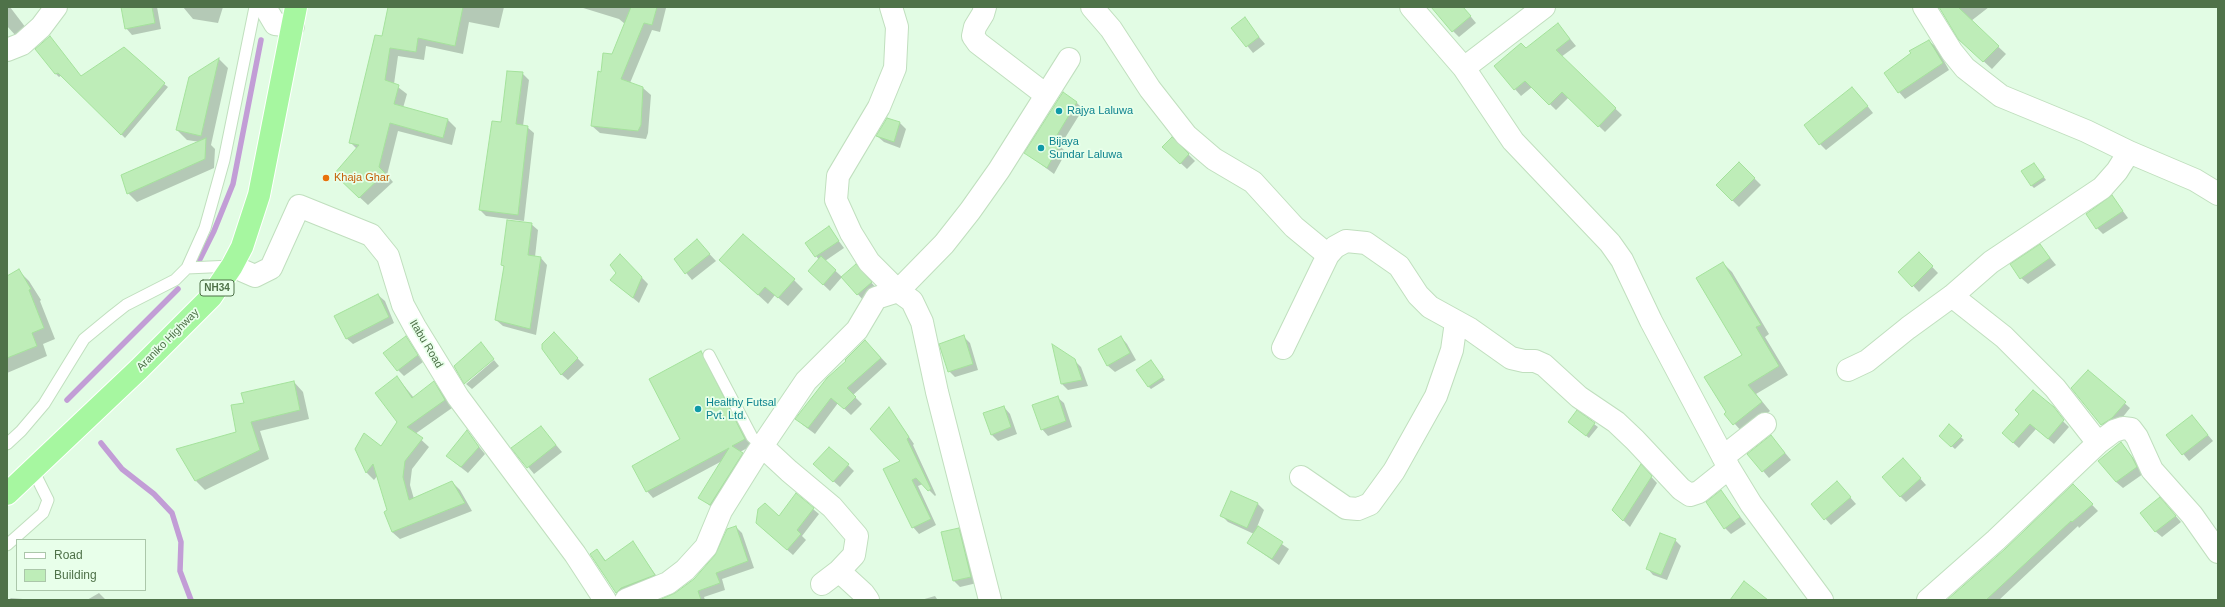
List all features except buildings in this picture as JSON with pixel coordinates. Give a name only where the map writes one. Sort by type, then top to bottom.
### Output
[{"type":"highway","name":"Araniko Highway","points":[[7,494],[211,297],[232,266],[242,247],[259,195],[295,16]]},
{"type":"street","points":[[7,50],[22,44],[41,27],[56,7]]},
{"type":"street","points":[[266,7],[274,24],[295,16]]},
{"type":"street","points":[[891,7],[897,27],[895,68],[879,107],[838,176],[836,200],[851,233],[869,262],[898,291],[912,301],[922,322],[937,392],[990,600]]},
{"type":"street","points":[[985,7],[984,14],[975,27],[973,36],[978,43],[1046,94]]},
{"type":"street","points":[[1092,7],[1111,29],[1150,89],[1186,135],[1214,159],[1253,182],[1294,227],[1328,255]]},
{"type":"street","points":[[1412,7],[1464,68],[1513,141],[1610,244],[1622,260],[1651,321],[1726,462],[1751,504],[1822,600]]},
{"type":"street","points":[[1464,68],[1544,7]]},
{"type":"street","points":[[1924,7],[1952,52],[1965,68],[1982,84],[2008,100],[2086,131],[2129,152],[2195,180],[2218,194]]},
{"type":"street","points":[[626,600],[668,583],[685,570],[706,546],[721,511],[762,446],[806,381],[857,330],[876,298],[898,291],[944,244],[999,170],[1069,59]]},
{"type":"street","points":[[1848,370],[1867,361],[1908,328],[1952,296],[1991,262],[2102,188],[2117,171],[2129,152]]},
{"type":"street","name":"Itabu Road","points":[[232,266],[256,276],[271,268],[299,206],[371,235],[388,256],[403,305],[458,397],[575,554],[605,600]]},
{"type":"street","points":[[1282,348],[1328,255],[1335,247],[1346,241],[1366,243],[1399,266],[1418,295],[1430,307],[1511,358],[1524,361],[1535,361],[1544,365],[1579,397],[1616,422],[1681,489],[1690,495],[1699,492],[1726,462],[1765,424]]},
{"type":"street","points":[[1952,296],[2004,337],[2055,388],[2098,443]]},
{"type":"street","points":[[1301,477],[1346,508],[1358,509],[1370,504],[1394,471],[1436,396],[1452,350],[1456,322]]},
{"type":"street","points":[[1928,600],[1996,540],[2098,443],[2114,431],[2123,428],[2131,429],[2137,437],[2152,470],[2192,515],[2218,552]]},
{"type":"street","points":[[762,446],[788,471],[832,507],[857,536],[854,555],[831,578],[863,593],[868,600]]},
{"type":"lane","points":[[7,444],[21,431],[44,404],[84,338],[126,305],[175,280],[187,268],[205,228],[224,160],[255,7]]},
{"type":"lane","points":[[187,268],[232,266]]},
{"type":"lane","points":[[709,355],[752,437],[762,446]]},
{"type":"lane","points":[[7,545],[43,513],[48,500],[33,470]]},
{"type":"waterway","points":[[199,261],[214,231],[233,184],[261,40]]},
{"type":"waterway","points":[[67,400],[178,289]]},
{"type":"waterway","points":[[101,443],[122,469],[154,494],[172,513],[181,542],[180,571],[191,600]]},
{"type":"place","name":"Rajya Laluwa","points":[[1059,111]]},
{"type":"place","name":"Bijaya Sundar Laluwa","points":[[1041,148]]},
{"type":"place","name":"Khaja Ghar","points":[[326,178]]},
{"type":"place","name":"Healthy Futsal Pvt. Ltd.","points":[[698,409]]}]
